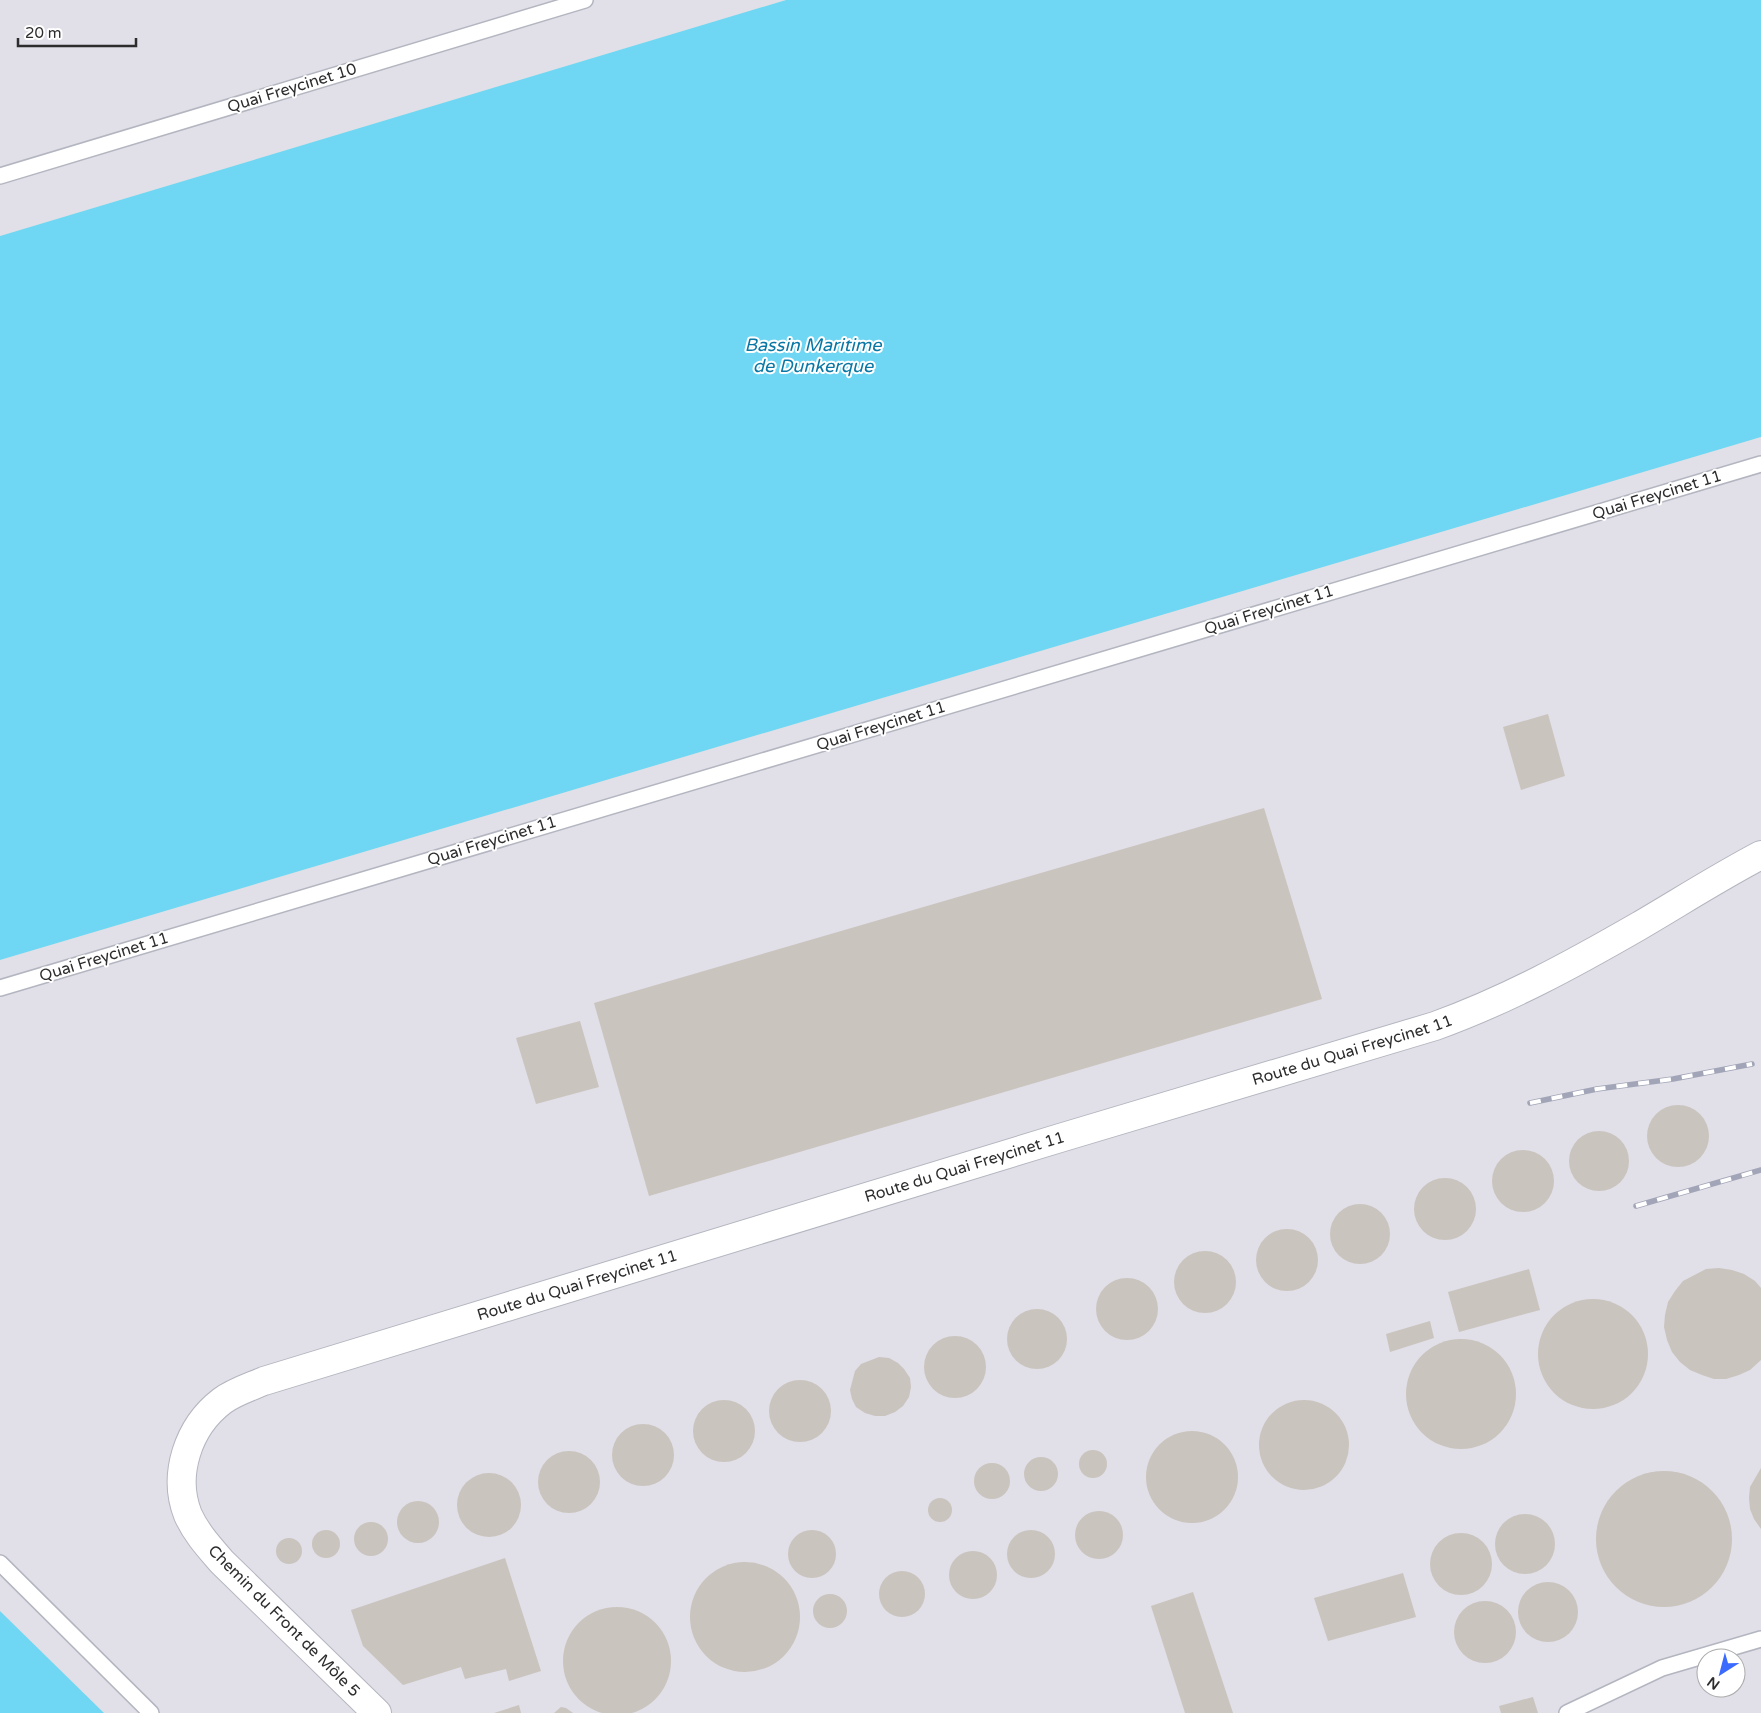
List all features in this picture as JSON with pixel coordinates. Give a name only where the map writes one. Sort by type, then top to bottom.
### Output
[{"type":"street","name":"Route du Quai Freycinet 11","points":[[182,1469],[191,1439],[210,1411],[224,1400],[264,1381],[1060,1138],[1435,1026],[1499,1001],[1543,980],[1761,855]]},
{"type":"street","name":"Chemin du Front de Môle 5","points":[[182,1469],[182,1485],[188,1515],[208,1547],[377,1713]]},
{"type":"lane","name":"Quai Freycinet 10","points":[[0,176],[585,0]]},
{"type":"lane","name":"Quai Freycinet 11","points":[[0,988],[1761,464]]},
{"type":"lane","points":[[0,1563],[151,1713]]},
{"type":"lane","points":[[1567,1713],[1662,1668],[1761,1639]]},
{"type":"shaded area","points":[[0,0],[786,0],[0,236]]},
{"type":"shaded area","points":[[1761,437],[1761,1713],[104,1713],[0,1611],[0,960]]},
{"type":"water","name":"Bassin Maritime de Dunkerque","points":[[786,0],[1761,0],[1761,437],[0,960],[0,236]]},
{"type":"water","points":[[0,1611],[104,1713],[0,1713]]},
{"type":"building","points":[[1548,714],[1565,776],[1521,790],[1503,727]]},
{"type":"building","points":[[1264,808],[1322,999],[649,1196],[594,1003]]},
{"type":"building","points":[[580,1021],[599,1087],[536,1104],[516,1038]]},
{"type":"building","points":[[1678,1105],[1690,1107],[1700,1114],[1707,1124],[1709,1136],[1707,1148],[1700,1158],[1690,1165],[1678,1167],[1666,1165],[1656,1158],[1649,1148],[1647,1136],[1649,1124],[1656,1114],[1666,1107]]},
{"type":"building","points":[[1593,1131],[1605,1131],[1616,1136],[1624,1144],[1629,1155],[1627,1173],[1616,1186],[1605,1191],[1593,1191],[1582,1186],[1574,1178],[1569,1167],[1569,1155],[1574,1144],[1582,1136]]},
{"type":"building","points":[[1523,1150],[1540,1155],[1545,1159],[1549,1164],[1554,1181],[1549,1198],[1545,1203],[1540,1207],[1523,1212],[1506,1207],[1501,1203],[1497,1198],[1492,1181],[1497,1164],[1501,1159],[1506,1155]]},
{"type":"building","points":[[1445,1178],[1457,1181],[1467,1187],[1473,1197],[1476,1209],[1473,1221],[1467,1231],[1457,1237],[1445,1240],[1433,1237],[1423,1231],[1417,1221],[1414,1209],[1417,1197],[1423,1187],[1433,1181]]},
{"type":"building","points":[[1354,1204],[1366,1204],[1382,1212],[1388,1222],[1390,1234],[1388,1246],[1382,1256],[1366,1264],[1354,1264],[1338,1256],[1330,1240],[1330,1228],[1338,1212]]},
{"type":"building","points":[[1287,1229],[1299,1231],[1309,1238],[1316,1248],[1318,1260],[1316,1272],[1309,1282],[1299,1289],[1287,1291],[1275,1289],[1265,1282],[1258,1272],[1256,1260],[1258,1248],[1265,1238],[1275,1231]]},
{"type":"building","points":[[1205,1251],[1222,1256],[1227,1260],[1231,1265],[1236,1282],[1231,1299],[1227,1304],[1222,1308],[1205,1313],[1188,1308],[1183,1304],[1179,1299],[1174,1282],[1179,1265],[1183,1260],[1188,1256]]},
{"type":"building","points":[[1719,1268],[1744,1274],[1755,1281],[1761,1288],[1761,1360],[1750,1370],[1726,1379],[1714,1379],[1702,1375],[1690,1370],[1680,1362],[1672,1352],[1664,1327],[1668,1302],[1683,1281],[1706,1269]]},
{"type":"building","points":[[1529,1269],[1540,1310],[1459,1332],[1448,1292]]},
{"type":"building","points":[[1127,1278],[1144,1283],[1149,1287],[1153,1292],[1158,1309],[1153,1326],[1149,1331],[1144,1335],[1127,1340],[1110,1335],[1105,1331],[1101,1326],[1096,1309],[1101,1292],[1105,1287],[1110,1283]]},
{"type":"building","points":[[1593,1299],[1614,1303],[1632,1315],[1644,1333],[1648,1354],[1644,1375],[1632,1393],[1614,1405],[1593,1409],[1572,1405],[1554,1393],[1542,1375],[1538,1354],[1542,1333],[1554,1315],[1572,1303]]},
{"type":"building","points":[[1031,1309],[1043,1309],[1054,1314],[1062,1322],[1067,1333],[1065,1351],[1054,1364],[1043,1369],[1031,1369],[1020,1364],[1012,1356],[1007,1345],[1007,1333],[1012,1322],[1020,1314]]},
{"type":"building","points":[[1430,1321],[1434,1338],[1390,1352],[1386,1334]]},
{"type":"building","points":[[949,1336],[961,1336],[977,1345],[984,1355],[986,1367],[984,1379],[977,1389],[961,1398],[949,1398],[938,1393],[929,1384],[924,1373],[924,1361],[929,1350],[938,1341]]},
{"type":"building","points":[[1461,1339],[1482,1343],[1500,1355],[1512,1373],[1516,1394],[1512,1415],[1500,1433],[1482,1445],[1461,1449],[1440,1445],[1422,1433],[1410,1415],[1406,1394],[1410,1373],[1422,1355],[1440,1343]]},
{"type":"building","points":[[879,1357],[889,1358],[898,1363],[910,1378],[911,1387],[909,1397],[903,1406],[885,1416],[865,1413],[856,1407],[850,1390],[855,1371],[861,1364]]},
{"type":"building","points":[[794,1380],[806,1380],[822,1389],[829,1399],[831,1411],[829,1423],[822,1433],[806,1442],[794,1442],[783,1437],[774,1428],[769,1417],[769,1405],[774,1394],[783,1385]]},
{"type":"building","points":[[724,1400],[736,1403],[746,1409],[752,1419],[755,1431],[752,1443],[746,1453],[736,1459],[724,1462],[712,1459],[702,1453],[696,1443],[693,1431],[696,1419],[702,1409],[712,1403]]},
{"type":"building","points":[[1304,1400],[1321,1404],[1336,1413],[1345,1428],[1349,1445],[1345,1462],[1336,1477],[1321,1486],[1304,1490],[1287,1486],[1272,1477],[1263,1462],[1259,1445],[1263,1428],[1272,1413],[1287,1404]]},
{"type":"building","points":[[643,1424],[655,1427],[665,1433],[671,1443],[674,1455],[671,1467],[665,1477],[655,1483],[643,1486],[631,1483],[621,1477],[615,1467],[612,1455],[615,1443],[621,1433],[631,1427]]},
{"type":"building","points":[[1183,1431],[1201,1431],[1218,1438],[1231,1451],[1238,1468],[1238,1486],[1231,1503],[1218,1516],[1201,1523],[1183,1523],[1166,1516],[1153,1503],[1146,1486],[1146,1468],[1153,1451],[1166,1438]]},
{"type":"building","points":[[1093,1450],[1103,1454],[1107,1464],[1103,1474],[1093,1478],[1083,1474],[1079,1464],[1083,1454]]},
{"type":"building","points":[[569,1451],[581,1453],[591,1460],[598,1470],[600,1482],[598,1494],[591,1504],[581,1511],[569,1513],[557,1511],[547,1504],[540,1494],[538,1482],[540,1470],[547,1460],[557,1453]]},
{"type":"building","points":[[1041,1457],[1048,1458],[1053,1462],[1057,1467],[1057,1481],[1053,1486],[1048,1490],[1041,1491],[1034,1490],[1029,1486],[1025,1481],[1024,1474],[1025,1467],[1029,1462],[1034,1458]]},
{"type":"building","points":[[992,1463],[1004,1469],[1010,1481],[1004,1493],[992,1499],[980,1493],[974,1481],[980,1469]]},
{"type":"building","points":[[1761,1468],[1761,1529],[1750,1509],[1749,1498],[1750,1487]]},
{"type":"building","points":[[1664,1471],[1690,1477],[1712,1491],[1726,1513],[1732,1539],[1726,1565],[1712,1587],[1690,1601],[1664,1607],[1638,1601],[1616,1587],[1602,1565],[1596,1539],[1602,1513],[1616,1491],[1638,1477]]},
{"type":"building","points":[[489,1473],[507,1479],[515,1487],[521,1505],[515,1523],[507,1531],[489,1537],[471,1531],[463,1523],[457,1505],[463,1487],[471,1479]]},
{"type":"building","points":[[940,1498],[949,1501],[952,1510],[949,1519],[940,1522],[931,1519],[928,1510],[931,1501]]},
{"type":"building","points":[[414,1501],[422,1501],[433,1507],[439,1522],[433,1537],[422,1543],[414,1543],[403,1537],[397,1526],[397,1518],[403,1507]]},
{"type":"building","points":[[1094,1511],[1104,1511],[1113,1515],[1119,1521],[1122,1526],[1122,1544],[1113,1555],[1104,1559],[1094,1559],[1085,1555],[1079,1549],[1075,1540],[1075,1530],[1079,1521],[1085,1515]]},
{"type":"building","points":[[1519,1514],[1531,1514],[1542,1519],[1550,1527],[1555,1538],[1553,1556],[1542,1569],[1531,1574],[1519,1574],[1508,1569],[1500,1561],[1495,1550],[1495,1538],[1500,1527],[1508,1519]]},
{"type":"building","points":[[371,1522],[378,1523],[383,1527],[387,1532],[387,1546],[383,1551],[378,1555],[371,1556],[364,1555],[359,1551],[355,1546],[354,1539],[355,1532],[359,1527],[364,1523]]},
{"type":"building","points":[[326,1530],[336,1534],[340,1544],[336,1554],[326,1558],[316,1554],[312,1544],[316,1534]]},
{"type":"building","points":[[812,1530],[821,1532],[829,1537],[834,1545],[836,1554],[834,1563],[829,1571],[821,1576],[812,1578],[803,1576],[795,1571],[790,1563],[788,1554],[790,1545],[795,1537],[803,1532]]},
{"type":"building","points":[[1026,1530],[1036,1530],[1048,1537],[1055,1549],[1055,1559],[1048,1571],[1036,1578],[1026,1578],[1018,1574],[1011,1567],[1007,1559],[1007,1549],[1011,1541],[1018,1534]]},
{"type":"building","points":[[1461,1533],[1473,1536],[1483,1542],[1489,1552],[1492,1564],[1489,1576],[1483,1586],[1473,1592],[1461,1595],[1449,1592],[1439,1586],[1433,1576],[1430,1564],[1433,1552],[1439,1542],[1449,1536]]},
{"type":"building","points":[[289,1538],[298,1542],[302,1551],[298,1560],[289,1564],[280,1560],[276,1551],[280,1542]]},
{"type":"building","points":[[973,1551],[982,1553],[990,1558],[995,1566],[997,1575],[995,1584],[990,1592],[982,1597],[973,1599],[964,1597],[956,1592],[951,1584],[949,1575],[951,1566],[956,1558],[964,1553]]},
{"type":"building","points":[[505,1558],[541,1671],[509,1681],[506,1669],[465,1679],[461,1667],[403,1685],[363,1646],[351,1610]]},
{"type":"building","points":[[745,1562],[766,1566],[784,1578],[796,1596],[800,1617],[796,1638],[784,1656],[766,1668],[745,1672],[724,1668],[706,1656],[694,1638],[690,1617],[694,1596],[706,1578],[724,1566]]},
{"type":"building","points":[[907,1571],[919,1577],[924,1585],[924,1603],[919,1611],[911,1616],[897,1617],[885,1611],[880,1603],[879,1589],[885,1577],[893,1572]]},
{"type":"building","points":[[1403,1573],[1416,1617],[1328,1641],[1314,1598]]},
{"type":"building","points":[[1542,1582],[1554,1582],[1565,1587],[1573,1595],[1578,1606],[1576,1624],[1565,1637],[1554,1642],[1542,1642],[1531,1637],[1523,1629],[1518,1618],[1518,1606],[1523,1595],[1531,1587]]},
{"type":"building","points":[[1193,1592],[1233,1713],[1185,1713],[1151,1606]]},
{"type":"building","points":[[830,1594],[842,1599],[847,1611],[842,1623],[830,1628],[818,1623],[813,1611],[818,1599]]},
{"type":"building","points":[[1485,1601],[1497,1603],[1507,1610],[1514,1620],[1516,1632],[1514,1644],[1507,1654],[1497,1661],[1485,1663],[1473,1661],[1463,1654],[1456,1644],[1454,1632],[1456,1620],[1463,1610],[1473,1603]]},
{"type":"building","points":[[617,1607],[638,1611],[655,1623],[667,1640],[671,1661],[667,1682],[655,1699],[638,1711],[617,1715],[596,1711],[579,1699],[567,1682],[563,1661],[567,1640],[579,1623],[596,1611]]},
{"type":"building","points":[[1533,1697],[1538,1713],[1501,1713],[1499,1706]]},
{"type":"building","points":[[519,1705],[521,1713],[494,1713]]},
{"type":"building","points":[[561,1707],[566,1708],[573,1713],[554,1713]]},
{"type":"railway","points":[[1530,1103],[1597,1089],[1673,1079],[1752,1064]]},
{"type":"railway","points":[[1636,1206],[1761,1170]]}]
